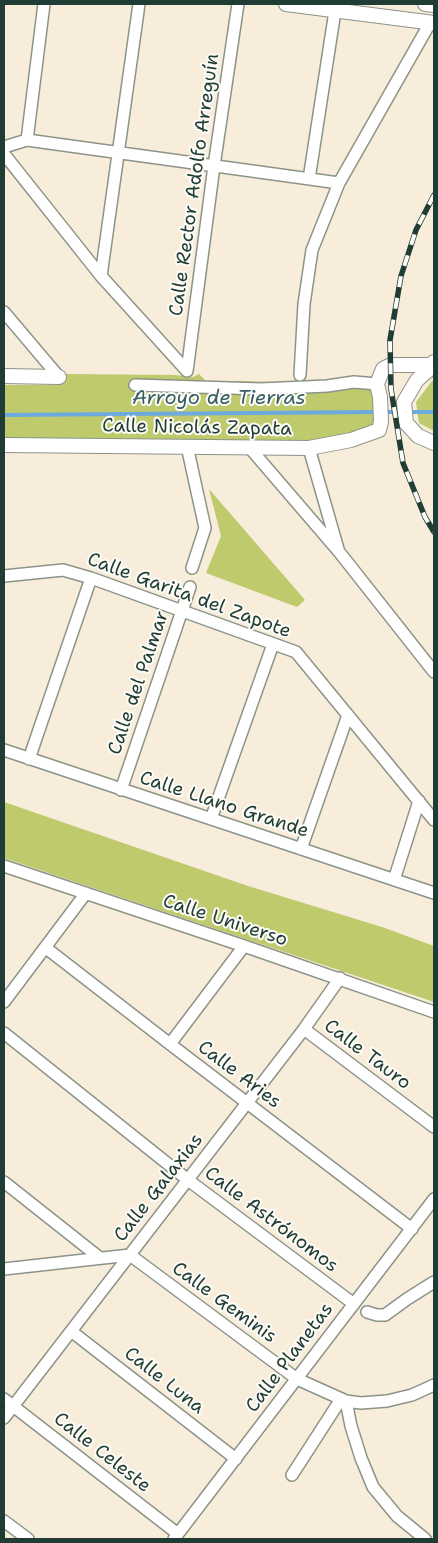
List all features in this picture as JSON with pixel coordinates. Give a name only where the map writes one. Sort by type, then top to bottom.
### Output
[{"type":"street","points":[[27,140],[44,4]]},
{"type":"street","points":[[101,276],[139,4]]},
{"type":"street","name":"Calle Rector Adolfo Arreguín","points":[[101,276],[187,371],[238,4]]},
{"type":"street","points":[[286,4],[432,23],[340,183],[312,250],[304,304],[300,375]]},
{"type":"street","points":[[425,4],[434,5]]},
{"type":"street","points":[[309,179],[335,10]]},
{"type":"street","points":[[4,147],[27,140],[340,183]]},
{"type":"street","points":[[4,154],[101,276]]},
{"type":"street","points":[[4,312],[60,376]]},
{"type":"street","points":[[135,385],[261,389],[327,386],[354,382],[378,391],[383,369],[391,366],[434,364]]},
{"type":"street","points":[[434,364],[417,380],[404,402],[406,423],[418,436],[434,443]]},
{"type":"street","points":[[4,376],[60,376]]},
{"type":"street","name":"Calle Nicolás Zapata","points":[[4,445],[309,448],[351,440],[379,430],[381,422],[378,391]]},
{"type":"street","points":[[187,446],[204,528],[192,568]]},
{"type":"street","points":[[250,447],[340,553],[434,672]]},
{"type":"street","points":[[309,448],[340,553]]},
{"type":"street","name":"Calle Garita del Zapote","points":[[4,576],[63,570],[182,610],[296,652],[434,820]]},
{"type":"street","points":[[29,759],[91,578]]},
{"type":"street","name":"Calle del Palmar","points":[[121,790],[190,586]]},
{"type":"street","points":[[211,819],[273,644]]},
{"type":"street","points":[[301,849],[348,715]]},
{"type":"street","name":"Calle Llano Grande","points":[[4,750],[434,893]]},
{"type":"street","points":[[394,880],[419,802]]},
{"type":"street","name":"Calle Universo","points":[[4,866],[340,978],[434,1012]]},
{"type":"street","points":[[4,1002],[86,893]]},
{"type":"street","points":[[170,1044],[244,946]]},
{"type":"street","name":"Calle Aries","points":[[46,948],[246,1103],[412,1228]]},
{"type":"street","name":"Calle Galaxias","points":[[4,1418],[8,1402],[71,1331],[304,1029],[340,978]]},
{"type":"street","name":"Calle Tauro","points":[[304,1029],[434,1127]]},
{"type":"street","name":"Calle Astrónomos","points":[[4,1033],[188,1180],[354,1304]]},
{"type":"street","points":[[4,1182],[100,1258]]},
{"type":"street","name":"Calle Planetas","points":[[176,1537],[434,1199]]},
{"type":"street","points":[[4,1269],[130,1255]]},
{"type":"street","name":"Calle Geminis","points":[[130,1255],[297,1379],[343,1400]]},
{"type":"street","points":[[367,1312],[385,1315],[434,1282]]},
{"type":"street","name":"Calle Luna","points":[[71,1331],[236,1459]]},
{"type":"street","points":[[343,1400],[361,1403],[386,1401],[412,1396],[434,1386]]},
{"type":"street","points":[[292,1475],[343,1400]]},
{"type":"street","points":[[343,1400],[358,1450],[373,1487],[397,1516],[425,1539]]},
{"type":"street","name":"Calle Celeste","points":[[8,1402],[176,1537]]},
{"type":"street","points":[[4,1521],[28,1539]]},
{"type":"green space","points":[[66,374],[175,375],[193,377],[199,374],[207,382],[357,384],[368,386],[378,406],[374,425],[359,435],[311,441],[4,439],[4,385],[56,385]]},
{"type":"green space","points":[[432,381],[434,381],[434,431],[419,423],[416,402]]},
{"type":"green space","points":[[209,489],[305,600],[297,607],[206,573],[221,536]]},
{"type":"green space","points":[[4,802],[248,886],[382,927],[434,946],[434,1002],[4,858]]},
{"type":"waterway","name":"Arroyo de Tierras","points":[[4,415],[376,412]]},
{"type":"waterway","name":"Arroyo de Tierras","points":[[383,412],[401,412]]},
{"type":"waterway","name":"Arroyo de Tierras","points":[[408,412],[434,412]]},
{"type":"railway","points":[[434,195],[416,230],[401,276],[390,340],[391,389],[403,463],[425,517],[434,532]]}]
